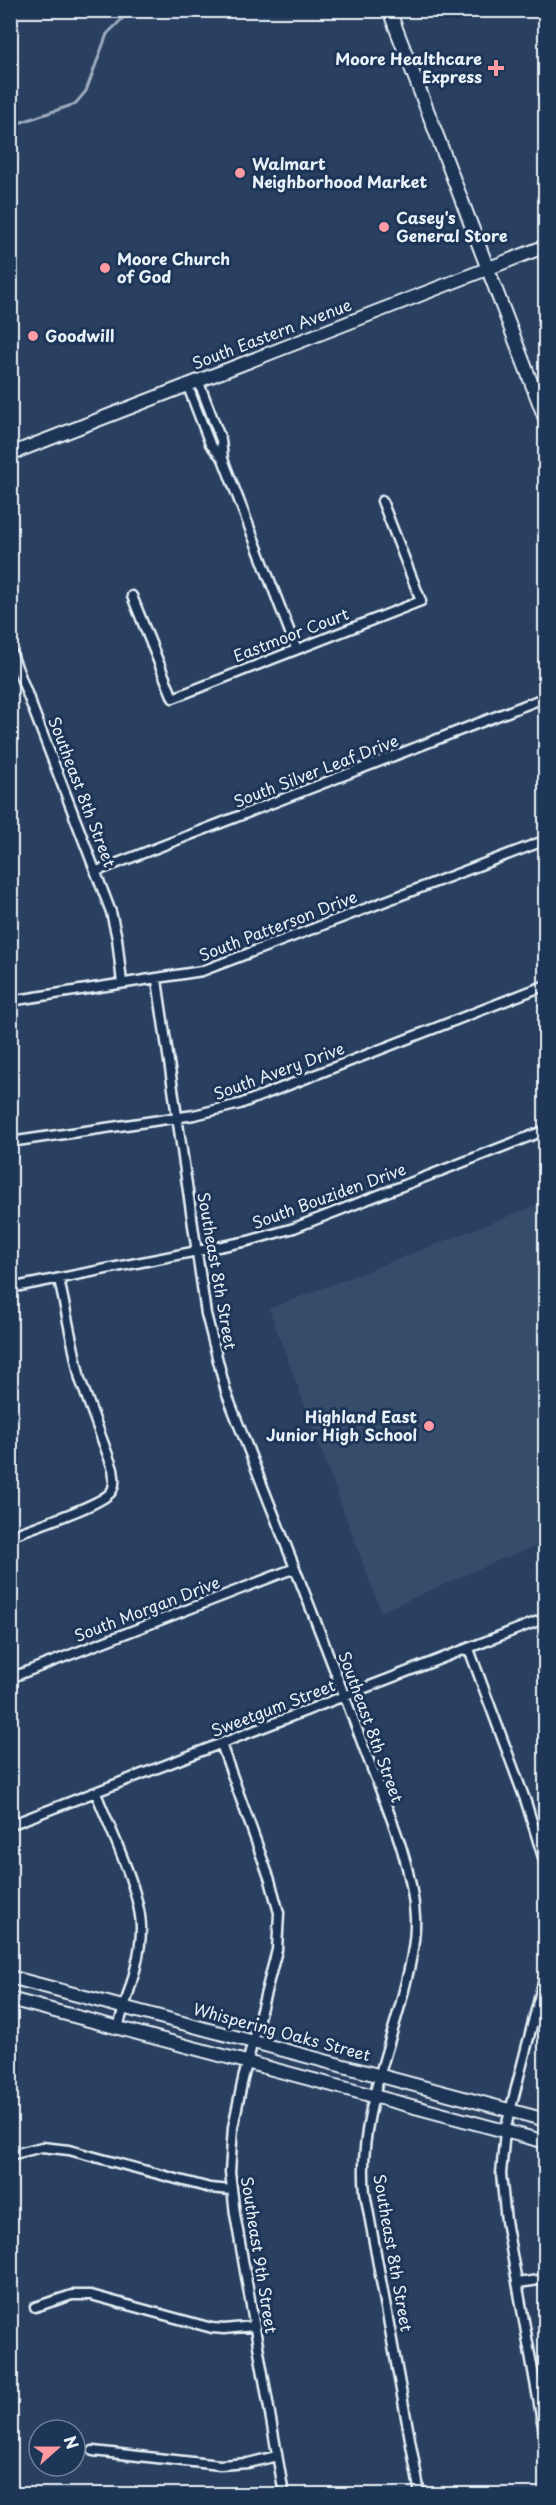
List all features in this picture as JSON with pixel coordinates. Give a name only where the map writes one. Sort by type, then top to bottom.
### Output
[{"type":"street","points":[[389,10],[546,421]]},
{"type":"street","name":"South Eastern Avenue","points":[[10,454],[546,246]]},
{"type":"street","points":[[192,382],[221,440],[223,459],[296,648]]},
{"type":"street","name":"Eastmoor Court","points":[[132,596],[173,698],[421,601],[382,501]]},
{"type":"street","name":"Southeast 8th Street","points":[[10,648],[97,871],[115,926],[122,983]]},
{"type":"street","name":"South Silver Leaf Drive","points":[[97,871],[546,697]]},
{"type":"street","name":"South Patterson Drive","points":[[10,1001],[122,983],[157,980],[202,971],[546,840]]},
{"type":"street","name":"Southeast 8th Street","points":[[157,980],[197,1251],[212,1340],[226,1392],[345,1696],[405,1863],[414,1904],[413,1953],[375,2096],[366,2136],[363,2169],[365,2193],[420,2494]]},
{"type":"street","name":"South Avery Drive","points":[[10,1142],[178,1118],[240,1104],[546,985]]},
{"type":"street","name":"South Bouziden Drive","points":[[10,1288],[248,1241],[294,1228],[546,1130]]},
{"type":"street","points":[[10,1536],[98,1501],[111,1492],[113,1487],[113,1469],[80,1378],[59,1279]]},
{"type":"street","name":"South Morgan Drive","points":[[10,1678],[295,1568]]},
{"type":"street","name":"Sweetgum Street","points":[[10,1825],[546,1618]]},
{"type":"street","points":[[469,1649],[528,1810],[546,1867]]},
{"type":"street","name":"Southeast 9th Street","points":[[221,1744],[270,1880],[279,1912],[277,1950],[233,2127],[231,2190],[284,2494]]},
{"type":"street","points":[[96,1793],[134,1892],[140,1915],[141,1941],[118,2027]]},
{"type":"street","points":[[546,1971],[505,2131],[501,2183],[546,2443]]},
{"type":"street","name":"Whispering Oaks Street","points":[[10,1977],[546,2120]]},
{"type":"street","points":[[10,2000],[546,2142]]},
{"type":"street","points":[[10,2155],[42,2147],[69,2150],[210,2188],[231,2190]]},
{"type":"street","points":[[518,2283],[546,2279]]},
{"type":"street","points":[[35,2307],[72,2295],[91,2295],[212,2328],[237,2329],[254,2326]]},
{"type":"street","points":[[93,2451],[219,2465],[249,2463],[278,2456]]},
{"type":"shaded area","name":"Highland East Junior High School","points":[[545,1202],[545,1543],[502,1559],[381,1612],[269,1309]]},
{"type":"waterway","points":[[10,126],[75,104],[86,91],[107,34],[131,10]]},
{"type":"place","name":"Moore Healthcare Express","points":[[496,68]]},
{"type":"place","name":"Walmart Neighborhood Market","points":[[240,173]]},
{"type":"place","name":"Casey's General Store","points":[[384,227]]},
{"type":"place","name":"Moore Church of God","points":[[105,268]]},
{"type":"place","name":"Goodwill","points":[[33,336]]},
{"type":"place","name":"Highland East Junior High School","points":[[429,1426]]}]
